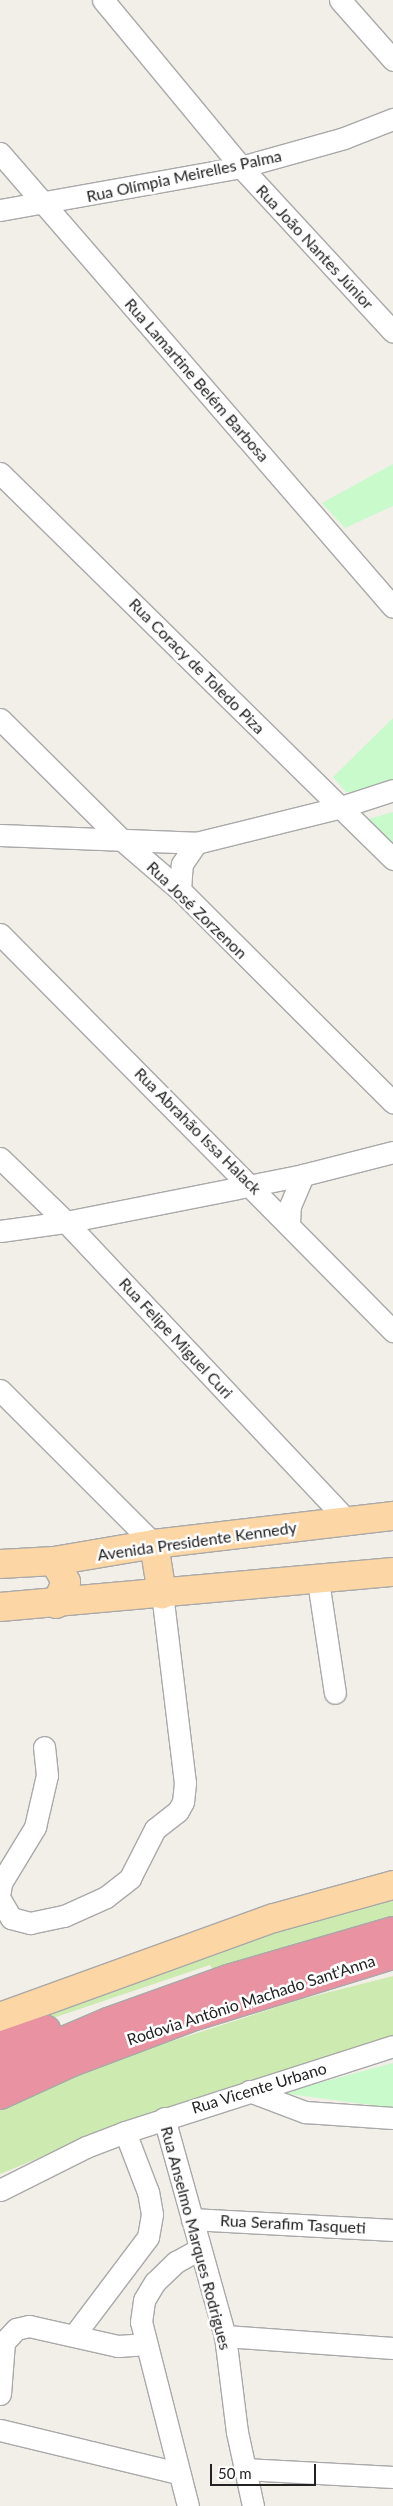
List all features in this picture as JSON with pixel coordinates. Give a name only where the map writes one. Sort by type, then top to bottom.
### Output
[{"type":"highway","name":"Rodovia Antônio Machado Sant'Anna","points":[[0,2068],[108,2022],[228,1979],[393,1930]]},
{"type":"highway","name":"Rodovia Antônio Machado Sant'Anna","points":[[0,2095],[118,2044],[248,1998],[393,1954]]},
{"type":"highway","points":[[248,1998],[393,1969]]},
{"type":"highway","points":[[0,2046],[148,1996],[228,1979]]},
{"type":"main road","name":"Avenida Presidente Kennedy","points":[[0,1564],[54,1560],[154,1544],[393,1516]]},
{"type":"main road","points":[[154,1544],[162,1594]]},
{"type":"main road","points":[[54,1560],[66,1582],[56,1604]]},
{"type":"main road","points":[[0,1607],[56,1604],[318,1581],[393,1572]]},
{"type":"main road","points":[[0,2017],[265,1921],[393,1885]]},
{"type":"street","name":"Rua João Nantes Júnior","points":[[103,0],[241,167],[393,332]]},
{"type":"street","points":[[340,0],[393,60]]},
{"type":"street","name":"Rua Olímpia Meirelles Palma","points":[[0,210],[45,204],[241,167],[344,138],[393,120]]},
{"type":"street","name":"Rua Lamartine Belém Barbosa","points":[[0,153],[393,607]]},
{"type":"street","name":"Rua Coracy de Toledo Piza","points":[[0,473],[393,859]]},
{"type":"street","name":"Rua José Zorzenon","points":[[0,719],[122,840],[180,890],[393,1102]]},
{"type":"street","points":[[0,835],[196,843],[341,807],[393,790]]},
{"type":"street","points":[[180,890],[182,864],[196,843]]},
{"type":"street","name":"Rua Abrahão Issa Halack","points":[[0,934],[252,1185],[393,1331]]},
{"type":"street","points":[[0,1231],[66,1222],[303,1175],[393,1152]]},
{"type":"street","name":"Rua Felipe Miguel Curi","points":[[0,1158],[66,1222],[348,1521]]},
{"type":"street","points":[[288,1223],[290,1206],[303,1175]]},
{"type":"street","points":[[0,1390],[154,1544]]},
{"type":"street","points":[[318,1581],[335,1693]]},
{"type":"street","points":[[0,1900],[11,1918],[30,1923],[64,1916],[106,1897],[130,1878],[155,1829],[178,1811],[183,1802],[185,1783],[162,1594]]},
{"type":"street","points":[[0,1891],[1,1883],[35,1827],[47,1775],[44,1747]]},
{"type":"street","name":"Rua Vicente Urbano","points":[[0,2190],[86,2147],[125,2132],[393,2046]]},
{"type":"street","points":[[249,2091],[305,2112],[393,2118]]},
{"type":"street","name":"Rua Anselmo Marques Rodrigues","points":[[164,2118],[199,2249],[225,2336],[244,2469],[253,2506]]},
{"type":"street","points":[[75,2334],[148,2237],[152,2214],[148,2192],[125,2132]]},
{"type":"street","name":"Rua Serafim Tasqueti","points":[[192,2219],[393,2230]]},
{"type":"street","points":[[188,2506],[144,2344],[141,2322],[144,2300],[156,2282],[176,2262],[199,2249]]},
{"type":"street","points":[[0,2394],[4,2342],[16,2328],[29,2326],[75,2334],[118,2346],[144,2344]]},
{"type":"street","points":[[225,2336],[393,2348]]},
{"type":"street","points":[[0,2430],[178,2473]]},
{"type":"street","points":[[244,2469],[393,2477]]},
{"type":"green space","points":[[393,464],[393,506],[345,528],[322,503]]},
{"type":"green space","points":[[393,718],[393,780],[357,792],[346,792],[333,777]]},
{"type":"green space","points":[[393,812],[393,863],[352,824]]},
{"type":"green space","points":[[393,1893],[393,1916],[213,1970],[210,1965],[0,2036],[0,2029],[97,1989]]},
{"type":"green space","points":[[393,1976],[393,2039],[148,2113],[0,2174],[0,2108],[152,2044],[154,2047],[302,1999]]},
{"type":"green space","points":[[393,2063],[393,2108],[282,2093]]}]
